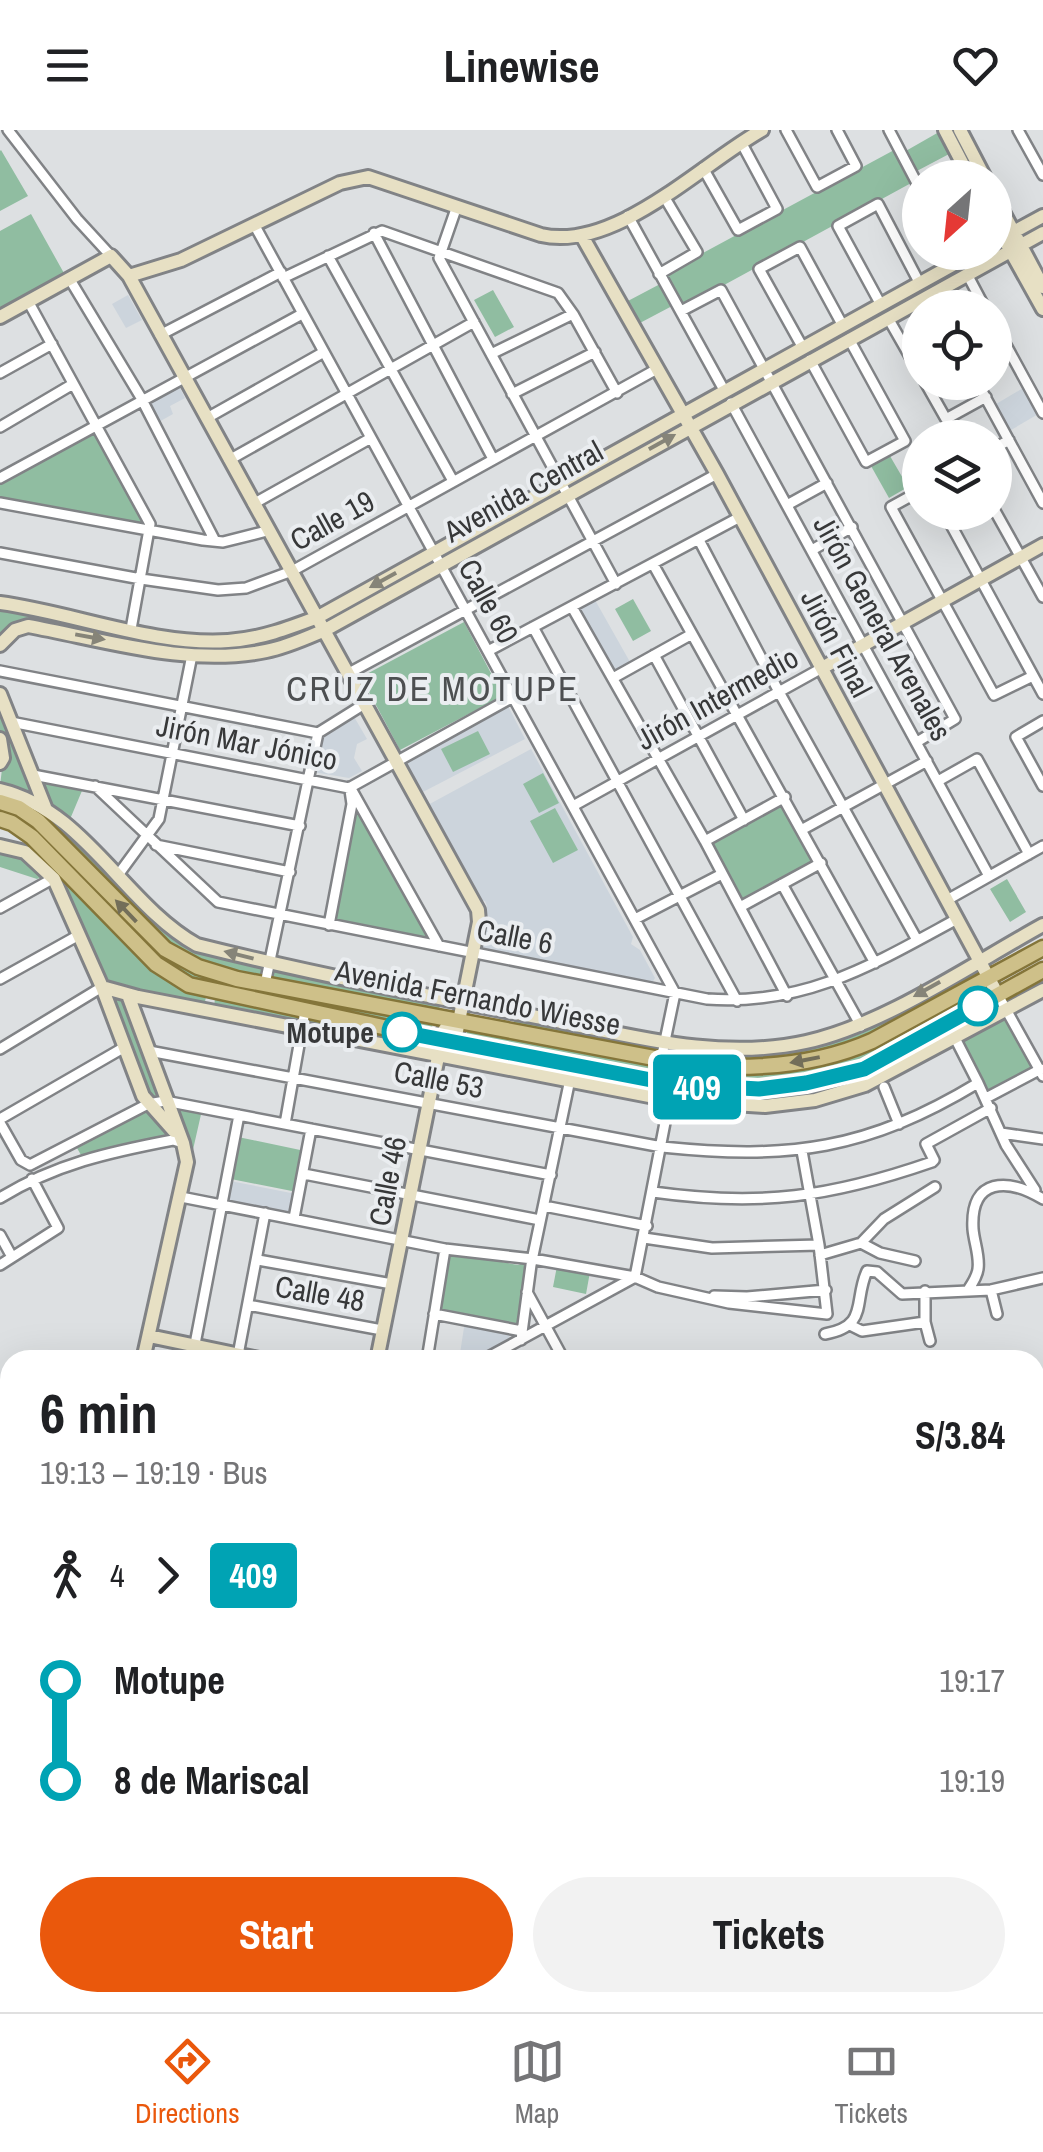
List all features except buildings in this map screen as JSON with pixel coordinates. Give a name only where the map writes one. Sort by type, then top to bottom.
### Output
[{"type":"main road","points":[[945,130],[961,160]]},
{"type":"main road","points":[[960,130],[976,160]]},
{"type":"main road","points":[[560,239],[582,236],[665,198],[758,131]]},
{"type":"main road","points":[[129,276],[181,260],[340,183],[368,177],[560,239],[594,258]]},
{"type":"main road","name":"Avenida Central","points":[[1012,239],[1043,216]]},
{"type":"main road","name":"Avenida Central","points":[[1012,240],[1043,232]]},
{"type":"main road","name":"Jirón Final","points":[[582,236],[717,474],[998,995]]},
{"type":"main road","points":[[1012,245],[1043,286]]},
{"type":"main road","points":[[1012,247],[1043,309]]},
{"type":"main road","points":[[0,317],[111,256],[129,276],[478,910],[473,954],[457,1020]]},
{"type":"main road","name":"Avenida Central","points":[[933,290],[953,270]]},
{"type":"main road","name":"Avenida Central","points":[[0,645],[15,630],[28,626],[192,655],[222,656],[267,651],[325,630],[690,426],[728,397],[767,375],[902,305]]},
{"type":"main road","name":"Avenida Central","points":[[0,603],[181,639],[232,641],[290,628],[682,413],[728,397]]},
{"type":"main road","name":"Jirón Intermedio","points":[[822,668],[1043,545]]},
{"type":"main road","points":[[0,694],[56,838]]},
{"type":"main road","points":[[0,740],[0,763]]},
{"type":"main road","name":"Avenida Fernando Wiesse","points":[[0,790],[45,807],[160,920],[196,945],[703,1049],[753,1050],[804,1043],[861,1026],[1043,926]]},
{"type":"main road","name":"Avenida Fernando Wiesse","points":[[0,802],[30,814],[56,838],[71,877],[79,934],[102,987],[302,1030],[440,1048],[571,1072],[759,1089],[849,1074],[884,1059],[1043,970]]},
{"type":"main road","name":"Avenida Fernando Wiesse","points":[[0,819],[25,831],[174,978],[204,990],[305,1011],[440,1048]]},
{"type":"main road","name":"Avenida Fernando Wiesse","points":[[0,846],[25,852],[71,877],[173,954],[216,974],[661,1060],[728,1068],[766,1067],[846,1051],[872,1041],[1043,948]]},
{"type":"main road","points":[[102,987],[148,1104],[185,1148]]},
{"type":"main road","name":"Avenida Fernando Wiesse","points":[[571,1072],[670,1100],[764,1106],[814,1100],[865,1084],[1043,990]]},
{"type":"main road","points":[[128,994],[185,1148],[182,1197],[146,1350]]},
{"type":"main road","name":"Calle 46","points":[[378,1350],[440,1048],[455,1035],[457,1020]]},
{"type":"main road","points":[[149,1336],[147,1325],[185,1148]]},
{"type":"main road","points":[[149,1336],[212,1350]]},
{"type":"street","points":[[8,130],[76,220],[111,256]]},
{"type":"street","points":[[786,130],[817,186],[856,166],[837,130]]},
{"type":"street","points":[[888,130],[904,160]]},
{"type":"street","points":[[1018,130],[1043,176]]},
{"type":"street","points":[[703,168],[738,230],[777,208],[741,142]]},
{"type":"street","points":[[659,274],[697,252],[665,198]]},
{"type":"street","points":[[902,342],[838,226],[878,204],[925,290]]},
{"type":"street","points":[[457,206],[439,258],[616,584]]},
{"type":"street","name":"Jirón General Arenales","points":[[628,216],[989,876]]},
{"type":"street","name":"Calle 60","points":[[255,226],[676,993]]},
{"type":"street","points":[[160,336],[382,231],[558,293],[618,393]]},
{"type":"street","points":[[374,233],[493,459]]},
{"type":"street","points":[[800,247],[846,332],[905,440],[866,462],[759,269],[800,247]]},
{"type":"street","points":[[328,256],[453,481]]},
{"type":"street","points":[[69,278],[142,402],[215,541]]},
{"type":"street","points":[[681,311],[720,290],[828,483],[955,720],[917,742]]},
{"type":"street","points":[[28,301],[150,524],[131,629]]},
{"type":"street","points":[[0,478],[302,314]]},
{"type":"street","points":[[491,354],[574,314]]},
{"type":"street","points":[[229,460],[474,322]]},
{"type":"street","points":[[0,372],[52,344]]},
{"type":"street","points":[[206,418],[324,352]]},
{"type":"street","points":[[512,394],[595,352]]},
{"type":"street","points":[[1012,356],[1042,410]]},
{"type":"street","name":"Calle 19","points":[[0,553],[193,588],[232,589],[273,580],[657,369]]},
{"type":"street","points":[[1030,389],[1043,382]]},
{"type":"street","points":[[0,427],[73,384]]},
{"type":"street","points":[[935,400],[946,419],[981,400]]},
{"type":"street","points":[[253,504],[371,438]]},
{"type":"street","points":[[1012,446],[1043,503]]},
{"type":"street","points":[[349,673],[717,474]]},
{"type":"street","points":[[787,505],[828,483]]},
{"type":"street","points":[[902,501],[891,507],[902,527]]},
{"type":"street","points":[[0,503],[215,541],[268,531]]},
{"type":"street","points":[[488,651],[740,518]]},
{"type":"street","points":[[812,550],[852,528]]},
{"type":"street","points":[[904,530],[995,696],[1033,676]]},
{"type":"street","points":[[954,530],[1043,694]]},
{"type":"street","points":[[1005,530],[1043,597]]},
{"type":"street","points":[[699,540],[918,940]]},
{"type":"street","points":[[654,564],[875,963]]},
{"type":"street","points":[[572,607],[786,996]]},
{"type":"street","points":[[533,628],[737,1001]]},
{"type":"street","points":[[613,678],[692,634]]},
{"type":"street","points":[[118,875],[152,841],[192,655]]},
{"type":"street","points":[[654,655],[744,820]]},
{"type":"street","name":"Jirón Intermedio","points":[[573,806],[822,668]]},
{"type":"street","points":[[0,671],[318,733],[366,703]]},
{"type":"street","name":"Jirón Mar Jónico","points":[[10,722],[350,788],[514,697]]},
{"type":"street","points":[[1043,722],[1016,736],[1043,786]]},
{"type":"street","points":[[266,984],[318,733]]},
{"type":"street","points":[[938,781],[977,758],[1030,854]]},
{"type":"street","points":[[803,829],[927,761]]},
{"type":"street","points":[[33,774],[300,826]]},
{"type":"street","name":"Calle 6","points":[[95,786],[212,899],[280,916],[676,993],[737,1001],[786,996],[835,982],[957,919]]},
{"type":"street","points":[[329,925],[352,804],[350,788]]},
{"type":"street","points":[[350,788],[439,946]]},
{"type":"street","points":[[704,841],[784,797]]},
{"type":"street","points":[[152,841],[290,872]]},
{"type":"street","points":[[947,900],[1043,846]]},
{"type":"street","points":[[740,907],[821,863]]},
{"type":"street","points":[[635,919],[722,874]]},
{"type":"street","points":[[0,908],[71,877]]},
{"type":"street","points":[[782,884],[861,1026]]},
{"type":"street","points":[[0,979],[79,934]]},
{"type":"street","points":[[0,1049],[102,987]]},
{"type":"street","points":[[661,1060],[676,993]]},
{"type":"street","name":"Jirón Final","points":[[998,995],[1042,1071]]},
{"type":"street","points":[[285,1124],[305,1011]]},
{"type":"street","points":[[955,1038],[1021,1172],[1043,1199]]},
{"type":"street","points":[[123,1048],[0,1121],[21,1160],[30,1166],[148,1104],[165,1101],[551,1176]]},
{"type":"street","name":"Calle 53","points":[[148,1051],[662,1147],[739,1154],[802,1151],[842,1144],[899,1124],[978,1082]]},
{"type":"street","points":[[653,1192],[739,1201],[810,1196],[854,1187],[933,1162],[926,1144],[1042,1071]]},
{"type":"street","points":[[522,1335],[532,1259],[571,1072]]},
{"type":"street","points":[[499,1350],[635,1277],[672,1084]]},
{"type":"street","points":[[884,1087],[899,1124]]},
{"type":"street","points":[[194,1344],[238,1116]]},
{"type":"street","points":[[294,1218],[312,1129]]},
{"type":"street","points":[[1001,1132],[1043,1139]]},
{"type":"street","points":[[0,1198],[32,1178],[103,1153],[173,1140],[185,1148]]},
{"type":"street","points":[[182,1197],[445,1249],[635,1277],[689,1296],[827,1314],[802,1151]]},
{"type":"street","points":[[304,1174],[540,1220]]},
{"type":"street","points":[[0,1265],[58,1228],[32,1178]]},
{"type":"street","points":[[968,1290],[980,1265],[973,1215],[984,1192],[991,1186],[1014,1185],[1043,1199]]},
{"type":"street","points":[[644,1238],[729,1248],[820,1250],[861,1243],[884,1220],[935,1188]]},
{"type":"street","points":[[544,1206],[646,1226]]},
{"type":"street","points":[[229,1350],[248,1304],[266,1213]]},
{"type":"street","points":[[0,1236],[12,1257]]},
{"type":"street","points":[[861,1243],[880,1253],[915,1261]]},
{"type":"street","points":[[429,1350],[445,1249]]},
{"type":"street","points":[[258,1260],[392,1284]]},
{"type":"street","points":[[825,1334],[850,1325],[868,1271],[877,1272],[902,1294],[991,1290],[1043,1278]]},
{"type":"street","points":[[689,1296],[747,1297],[826,1290]]},
{"type":"street","points":[[991,1290],[996,1314]]},
{"type":"street","points":[[527,1292],[559,1350]]},
{"type":"street","points":[[926,1292],[925,1322],[930,1341]]},
{"type":"street","name":"Calle 48","points":[[248,1304],[382,1330]]},
{"type":"street","points":[[434,1314],[522,1335]]},
{"type":"street","points":[[850,1325],[862,1331],[925,1322]]},
{"type":"shaded area","points":[[128,295],[142,320],[126,328],[112,304]]},
{"type":"shaded area","points":[[179,386],[185,398],[170,406],[173,414],[157,423],[146,404]]},
{"type":"shaded area","points":[[1025,387],[1040,413],[1012,429],[1012,420],[998,420],[991,407],[1012,400],[1012,395]]},
{"type":"shaded area","points":[[595,600],[630,662],[614,672],[578,609]]},
{"type":"shaded area","points":[[508,706],[525,739],[421,793],[403,762]]},
{"type":"shaded area","points":[[353,715],[367,739],[357,744],[354,758],[362,771],[349,778],[313,772],[319,734]]},
{"type":"shaded area","points":[[531,749],[633,937],[631,944],[640,950],[655,978],[652,983],[481,952],[489,918],[487,906],[485,901],[477,900],[426,806]]},
{"type":"shaded area","points":[[230,1181],[296,1194],[292,1215],[226,1202]]},
{"type":"shaded area","points":[[465,1321],[511,1330],[509,1338],[488,1350],[461,1350]]},
{"type":"green space","points":[[939,132],[951,153],[938,160],[908,160],[904,152]]},
{"type":"green space","points":[[896,149],[902,161],[902,188],[682,308],[664,274]]},
{"type":"green space","points":[[0,151],[28,196],[0,211]]},
{"type":"green space","points":[[31,214],[65,275],[0,310],[0,231]]},
{"type":"green space","points":[[662,283],[674,305],[638,324],[626,302]]},
{"type":"green space","points":[[493,290],[514,327],[495,337],[474,300]]},
{"type":"green space","points":[[97,430],[146,527],[0,499],[0,483]]},
{"type":"green space","points":[[890,456],[902,477],[902,490],[889,498],[871,466]]},
{"type":"green space","points":[[633,599],[651,631],[633,641],[615,609]]},
{"type":"green space","points":[[0,607],[189,642],[310,622],[314,631],[283,644],[205,654],[20,621],[0,633]]},
{"type":"green space","points":[[464,622],[503,696],[400,750],[361,677]]},
{"type":"green space","points":[[0,707],[36,799],[0,786],[5,743],[0,731]]},
{"type":"green space","points":[[478,731],[490,754],[453,772],[441,749]]},
{"type":"green space","points":[[543,773],[559,803],[539,813],[523,784]]},
{"type":"green space","points":[[36,777],[84,786],[68,824],[47,806]]},
{"type":"green space","points":[[782,803],[815,863],[742,902],[710,843]]},
{"type":"green space","points":[[555,808],[578,850],[553,863],[530,821]]},
{"type":"green space","points":[[364,810],[431,933],[425,940],[333,922],[353,812]]},
{"type":"green space","points":[[62,830],[166,932],[213,957],[263,968],[261,977],[207,966],[175,950],[60,834]]},
{"type":"green space","points":[[0,849],[16,852],[47,874],[37,879],[0,867]]},
{"type":"green space","points":[[65,878],[174,980],[206,997],[204,1006],[104,983],[61,882]]},
{"type":"green space","points":[[1007,879],[1026,912],[1010,922],[990,889]]},
{"type":"green space","points":[[91,883],[177,962],[434,1021],[430,1033],[177,977],[86,888]]},
{"type":"green space","points":[[976,967],[981,976],[878,1031],[823,1052],[754,1064],[672,1058],[674,1047],[743,1056],[793,1049]]},
{"type":"green space","points":[[273,970],[441,1003],[438,1012],[271,979]]},
{"type":"green space","points":[[986,985],[991,995],[851,1069],[773,1085],[675,1081],[678,1067],[800,1068]]},
{"type":"green space","points":[[104,989],[126,996],[161,1099],[149,1102]]},
{"type":"green space","points":[[215,998],[301,1016],[300,1024],[214,1008]]},
{"type":"green space","points":[[1004,1016],[1033,1067],[986,1092],[958,1041]]},
{"type":"green space","points":[[310,1017],[390,1034],[388,1041],[308,1026]]},
{"type":"green space","points":[[514,1017],[657,1044],[655,1055],[514,1026]]},
{"type":"green space","points":[[960,1023],[963,1029],[916,1053],[869,1076],[820,1093],[768,1101],[675,1095],[677,1088],[775,1093],[847,1080]]},
{"type":"green space","points":[[468,1026],[654,1062],[652,1076],[465,1040]]},
{"type":"green space","points":[[167,1103],[202,1110],[192,1154]]},
{"type":"green space","points":[[147,1107],[175,1137],[81,1155],[77,1148]]},
{"type":"green space","points":[[238,1137],[305,1151],[297,1192],[231,1179]]},
{"type":"green space","points":[[448,1252],[518,1265],[531,1260],[522,1329],[440,1313]]},
{"type":"green space","points":[[557,1266],[590,1272],[586,1294],[553,1287]]},
{"type":"bus line","name":"409","points":[[402,1032],[672,1084],[759,1089],[864,1069],[978,1006]]},
{"type":"place","name":"Motupe","points":[[402,1032]]},
{"type":"district","name":"CRUZ DE MOTUPE","points":[[433,688]]}]
